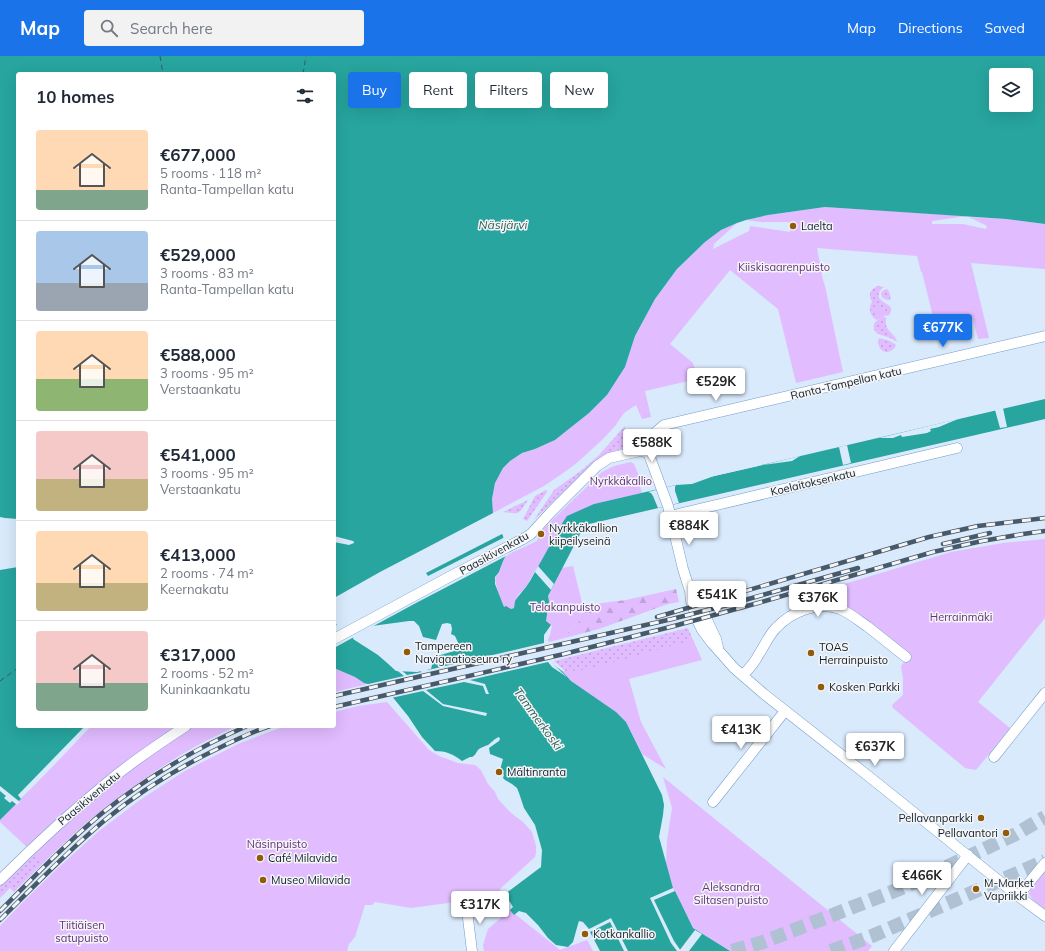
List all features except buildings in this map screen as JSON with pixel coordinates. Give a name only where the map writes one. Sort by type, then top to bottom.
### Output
[{"type":"street","name":"Ranta-Tampellan katu","points":[[651,438],[657,430],[664,425],[1045,336]]},
{"type":"street","points":[[644,451],[652,450],[654,446],[654,441],[647,436],[639,438],[637,442],[638,447],[644,451],[662,488],[690,591],[697,599],[716,639],[719,650],[727,661],[785,711],[1045,916]]},
{"type":"street","name":"Koelaitoksenkatu","points":[[669,511],[957,448]]},
{"type":"street","name":"Paasikivenkatu","points":[[336,638],[449,577],[524,539],[531,534],[596,466],[609,458],[644,451]]},
{"type":"street","points":[[743,676],[758,656],[771,634],[782,622],[798,612],[826,606],[835,607],[851,614],[906,657]]},
{"type":"street","points":[[994,757],[1045,693]]},
{"type":"street","points":[[713,802],[785,711]]},
{"type":"street","name":"Paasikivenkatu","points":[[0,880],[64,819],[110,780],[183,728]]},
{"type":"street","points":[[894,951],[968,855]]},
{"type":"street","points":[[1018,896],[1045,863]]},
{"type":"street","points":[[466,902],[472,951]]},
{"type":"green space","name":"Kiiskisaarenpuisto","points":[[825,207],[967,216],[932,221],[932,224],[963,224],[986,229],[987,226],[969,217],[1006,219],[1045,224],[1045,269],[971,263],[989,338],[978,339],[972,316],[935,325],[917,256],[817,248],[843,372],[796,383],[778,309],[730,270],[670,344],[693,363],[697,379],[645,391],[651,417],[642,419],[636,405],[624,413],[604,438],[578,462],[544,486],[493,513],[492,499],[495,483],[503,468],[522,453],[555,440],[589,413],[607,395],[625,367],[635,336],[655,299],[677,269],[705,242],[721,230],[737,223],[714,244],[713,249],[749,231],[750,226],[790,232],[791,223],[746,220],[768,215]]},
{"type":"green space","points":[[878,286],[884,287],[880,291],[879,297],[890,307],[891,311],[888,316],[885,315],[884,308],[875,319],[870,311],[872,302],[870,295],[873,289]]},
{"type":"green space","points":[[887,289],[890,294],[890,300],[884,299],[881,296],[882,292]]},
{"type":"green space","points":[[876,306],[883,307],[886,313],[884,317],[877,320],[875,319],[877,316],[873,312]]},
{"type":"green space","points":[[884,317],[886,318],[888,329],[896,338],[897,342],[889,337],[878,334],[874,330],[874,324],[877,320]]},
{"type":"green space","points":[[879,338],[890,341],[896,345],[890,351],[884,351],[879,346]]},
{"type":"green space","points":[[625,426],[629,447],[609,453],[592,464],[534,520],[554,490],[582,470],[599,455]]},
{"type":"green space","name":"Nyrkkäkallio","points":[[631,462],[634,464],[641,480],[639,483],[642,493],[594,504],[536,569],[526,587],[515,601],[514,608],[504,608],[495,579],[501,569],[505,556],[537,541],[539,533],[602,472],[614,466]]},
{"type":"green space","points":[[546,490],[547,492],[527,521],[523,519],[535,496]]},
{"type":"green space","points":[[528,500],[520,511],[516,513],[503,512]]},
{"type":"green space","name":"Herrainmäki","points":[[1045,539],[1045,618],[978,702],[1010,728],[976,770],[965,768],[893,708],[892,705],[903,695],[901,666],[908,656],[869,625],[815,603],[814,593],[951,552],[1003,543]]},
{"type":"green space","name":"Telakanpuisto","points":[[573,566],[583,607],[578,623],[561,639],[549,642],[546,621],[549,601],[548,596],[562,568]]},
{"type":"green space","points":[[676,589],[679,602],[668,604],[599,629],[561,639],[578,623],[583,607],[626,600]]},
{"type":"green space","points":[[688,628],[697,649],[577,678],[565,671],[554,661]]},
{"type":"green space","points":[[693,640],[702,660],[629,679],[641,722],[666,769],[642,754],[626,722],[571,681],[562,671],[584,670]]},
{"type":"green space","points":[[336,669],[355,677],[364,683],[368,684],[336,692]]},
{"type":"green space","name":"Näsinpuisto","points":[[387,702],[429,750],[439,756],[458,763],[475,765],[481,770],[498,799],[532,832],[536,846],[535,857],[501,888],[494,907],[487,917],[478,919],[474,913],[474,905],[470,900],[411,908],[375,902],[372,905],[365,905],[355,937],[349,944],[347,951],[0,951],[0,926],[60,866],[99,831],[140,800],[183,772],[238,744],[280,728],[336,728],[336,712],[358,706]]},
{"type":"green space","points":[[89,728],[232,728],[171,760],[125,792],[88,821],[43,862],[0,822],[0,820]]},
{"type":"green space","points":[[202,728],[232,728],[183,753],[120,796],[78,830],[14,892],[10,888],[0,898],[0,886],[34,854]]},
{"type":"green space","name":"Aleksandra Siltasen puisto","points":[[663,777],[872,946],[868,951],[730,951],[693,928],[673,888],[666,863],[667,841],[672,808]]},
{"type":"green space","points":[[1045,870],[1045,910],[1033,900],[1029,894],[1032,885]]},
{"type":"green space","points":[[510,910],[560,950],[587,940],[593,951],[484,951],[483,945],[488,929]]},
{"type":"water","name":"Näsijärvi","points":[[0,56],[1045,56],[1045,224],[1006,219],[825,207],[768,215],[746,220],[721,230],[705,242],[677,269],[655,299],[635,336],[625,367],[607,395],[589,413],[555,440],[522,453],[510,461],[503,468],[495,483],[492,499],[493,513],[503,536],[507,553],[499,572],[495,577],[495,584],[504,607],[506,606],[511,609],[514,608],[515,601],[530,581],[567,516],[594,504],[1045,399],[1045,419],[589,524],[580,534],[548,596],[549,601],[546,621],[551,625],[548,638],[551,660],[555,666],[571,681],[616,712],[626,722],[662,795],[664,805],[659,837],[673,888],[650,898],[671,943],[677,951],[628,951],[611,918],[589,929],[583,922],[579,921],[573,942],[568,947],[556,945],[526,913],[519,911],[514,915],[510,910],[513,907],[505,894],[541,867],[542,850],[535,825],[524,808],[517,788],[503,778],[504,775],[500,770],[503,759],[490,754],[489,748],[499,741],[499,737],[488,745],[479,749],[472,757],[462,761],[449,753],[435,751],[422,737],[408,716],[386,689],[364,683],[355,677],[336,669],[336,72],[16,72],[16,519],[0,517]],"holes":[[[409,621],[414,621],[419,626],[423,637],[436,640],[442,624],[451,624],[451,634],[455,636],[461,649],[434,657],[431,669],[417,672],[396,671],[374,651],[351,636],[358,630],[372,626]]]},
{"type":"water","points":[[16,567],[16,728],[87,728],[0,820],[0,570]]},
{"type":"water","points":[[675,891],[693,928],[730,951],[681,951],[674,941],[654,900]]},
{"type":"water","points":[[610,922],[624,951],[600,951],[590,932]]},
{"type":"pier","points":[[1003,408],[1007,427],[1000,428],[995,410]]},
{"type":"pier","points":[[958,419],[930,429],[931,431],[927,433],[902,437],[901,435],[893,438],[879,438]]},
{"type":"pier","points":[[847,445],[851,463],[843,465],[839,447]]},
{"type":"pier","points":[[800,456],[792,461],[763,465]]},
{"type":"pier","points":[[763,465],[714,476],[692,484],[676,485],[684,481],[748,466]]},
{"type":"pier","points":[[676,485],[675,491],[679,503],[658,508],[653,496],[648,492]]},
{"type":"pier","points":[[495,512],[504,533],[426,573],[428,576],[505,537],[509,552],[508,555],[368,629],[359,632],[354,636],[407,675],[422,672],[418,670],[421,669],[428,670],[544,643],[544,635],[551,625],[548,639],[549,642],[551,642],[554,661],[552,661],[555,666],[567,677],[552,667],[548,662],[470,680],[485,684],[489,694],[486,694],[483,686],[464,682],[426,690],[443,704],[487,713],[486,716],[443,706],[423,691],[391,698],[385,691],[364,685],[404,676],[378,655],[353,639],[354,637],[336,647],[336,597],[380,572]]},
{"type":"pier","points":[[336,537],[354,542],[349,545],[336,542]]},
{"type":"pier","points":[[538,566],[554,584],[551,590],[535,572]]},
{"type":"pier","points":[[83,728],[89,728],[21,799],[18,795]]},
{"type":"pier","points":[[0,786],[20,802],[17,805],[12,801],[10,803],[4,798],[6,796],[0,791]]},
{"type":"pier","points":[[695,930],[702,934],[689,951],[679,951]]},
{"type":"ferry route","points":[[160,56],[163,72]]},
{"type":"ferry route","points":[[303,72],[306,56]]},
{"type":"ferry route","points":[[0,681],[16,669]]},
{"type":"tunnel","points":[[732,951],[763,942],[902,888],[1016,834],[1045,817]]},
{"type":"tunnel","points":[[831,951],[872,936],[1045,861]]},
{"type":"railway","points":[[657,617],[929,537],[978,526],[1045,518]]},
{"type":"railway","points":[[336,707],[564,654],[674,626],[933,552],[982,541],[1045,531]]},
{"type":"railway","points":[[943,544],[990,533]]},
{"type":"railway","points":[[336,696],[672,619],[858,568]]},
{"type":"railway","points":[[0,911],[75,837],[101,814],[135,788],[189,754],[243,728]]},
{"type":"railway","points":[[0,920],[78,844],[105,820],[131,800],[172,773],[200,757],[264,728]]},
{"type":"place","name":"Laelta","points":[[793,226]]},
{"type":"place","name":"Nyrkkäkallion kiipeilyseinä","points":[[541,534]]},
{"type":"place","name":"Tampereen Navigaatioseura ry","points":[[407,652]]},
{"type":"place","name":"TOAS Herrainpuisto","points":[[811,653]]},
{"type":"place","name":"Kosken Parkki","points":[[821,687]]},
{"type":"place","name":"Mältinranta","points":[[499,772]]},
{"type":"place","name":"Pellavanparkki","points":[[981,818]]},
{"type":"place","name":"Pellavantori","points":[[1006,833]]},
{"type":"place","name":"Café Milavida","points":[[260,858]]},
{"type":"place","name":"Museo Milavida","points":[[263,880]]},
{"type":"place","name":"M-Market Vapriikki","points":[[976,889]]},
{"type":"place","name":"Kotkankallio","points":[[585,934]]},
{"type":"water label","name":"Tammerkoski","points":[[538,719]]},
{"type":"park label","name":"Tiitiäisen satupuisto","points":[[82,931]]}]
